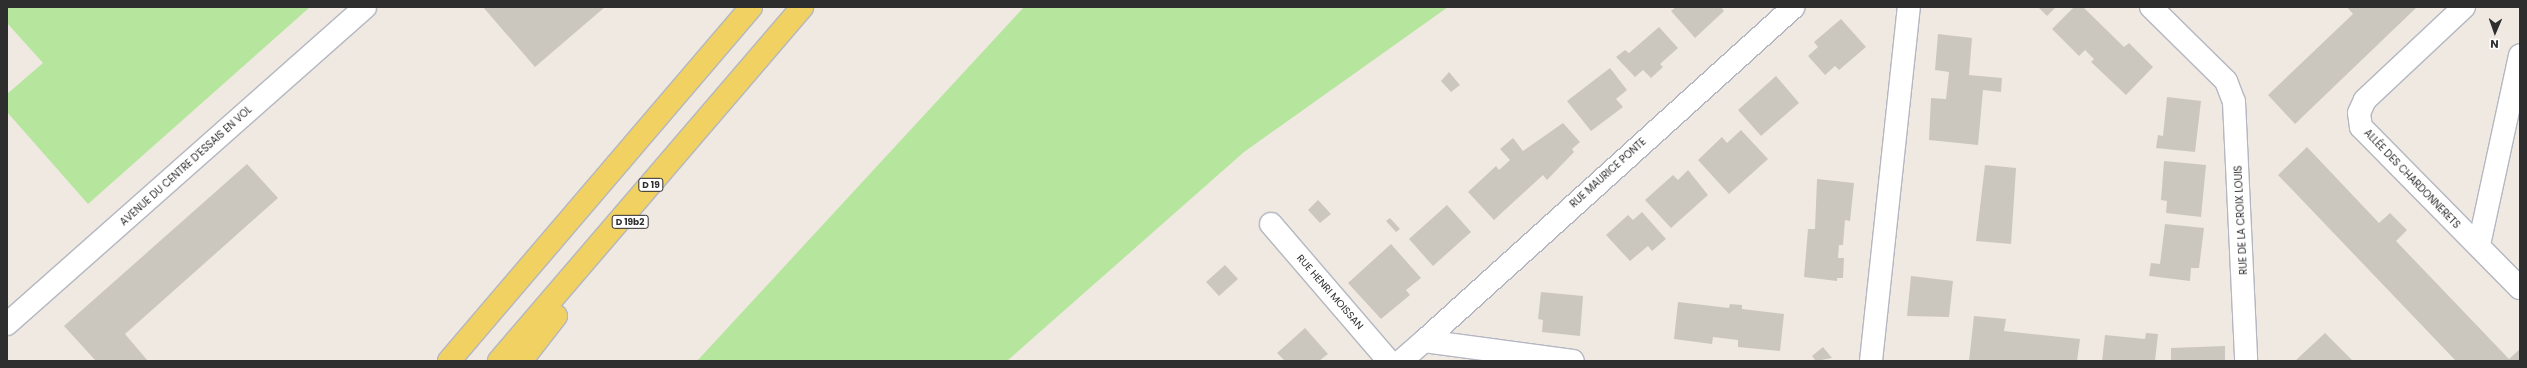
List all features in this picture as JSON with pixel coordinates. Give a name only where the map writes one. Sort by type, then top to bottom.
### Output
[{"type":"main road","points":[[449,361],[751,7]]},
{"type":"main road","name":"D 19","points":[[499,361],[740,82],[802,7]]},
{"type":"main road","name":"D 19b2","points":[[521,361],[740,82]]},
{"type":"street","name":"AVENUE DU CENTRE D'ESSAIS EN VOL","points":[[7,324],[365,7]]},
{"type":"street","name":"RUE MAURICE PONTE","points":[[1401,361],[1793,7]]},
{"type":"street","points":[[1871,361],[1909,7]]},
{"type":"street","name":"RUE DE LA CROIX LOUIS","points":[[2151,7],[2226,81],[2236,118],[2246,361]]},
{"type":"street","name":"ALLÉE DES CHARDONNERETS","points":[[2464,7],[2365,100],[2359,113],[2362,127],[2450,220],[2479,245],[2520,288]]},
{"type":"street","points":[[2479,245],[2520,55]]},
{"type":"street","name":"RUE HENRI MOISSAN","points":[[1271,224],[1389,361]]},
{"type":"street","points":[[1424,341],[1573,361]]},
{"type":"green space","points":[[7,7],[310,7],[88,204],[7,112],[7,94],[43,63],[7,23]]},
{"type":"green space","points":[[1024,7],[1448,7],[1244,152],[1007,361],[697,361]]},
{"type":"building","points":[[483,7],[605,7],[535,67]]},
{"type":"building","points":[[1676,7],[1721,7],[1724,11],[1695,38],[1671,11]]},
{"type":"building","points":[[2038,7],[2056,7],[2047,16]]},
{"type":"building","points":[[2074,7],[2083,7],[2124,47],[2129,43],[2153,67],[2126,95],[2091,62],[2094,59],[2085,50],[2079,56],[2052,29]]},
{"type":"building","points":[[2347,7],[2417,7],[2295,124],[2268,95],[2353,14]]},
{"type":"building","points":[[1841,19],[1866,47],[1839,70],[1835,66],[1825,75],[1808,56],[1818,47],[1814,42]]},
{"type":"building","points":[[1659,27],[1678,48],[1660,64],[1663,67],[1651,78],[1643,70],[1635,77],[1616,57],[1625,50],[1629,53]]},
{"type":"building","points":[[1938,34],[1972,38],[1969,75],[2002,78],[2001,92],[1983,90],[1978,145],[1929,140],[1931,98],[1946,99],[1949,72],[1935,70]]},
{"type":"building","points":[[1610,68],[1627,90],[1616,99],[1623,107],[1591,131],[1567,101]]},
{"type":"building","points":[[1449,72],[1460,85],[1451,92],[1441,81]]},
{"type":"building","points":[[1776,76],[1799,103],[1761,136],[1738,110]]},
{"type":"building","points":[[2167,97],[2201,101],[2195,152],[2156,148],[2158,135],[2163,136]]},
{"type":"building","points":[[1563,123],[1580,142],[1572,149],[1574,152],[1547,180],[1543,175],[1494,220],[1468,192],[1496,166],[1499,170],[1510,160],[1500,149],[1513,138],[1523,151]]},
{"type":"building","points":[[1741,130],[1768,159],[1729,194],[1698,160],[1722,137],[1727,143]]},
{"type":"building","points":[[2307,147],[2379,223],[2390,213],[2407,230],[2396,241],[2509,359],[2520,349],[2520,361],[2456,361],[2278,175]]},
{"type":"building","points":[[2164,161],[2206,165],[2201,217],[2166,213],[2167,201],[2161,200]]},
{"type":"building","points":[[247,164],[278,198],[125,334],[148,361],[96,361],[64,326]]},
{"type":"building","points":[[1985,165],[2016,168],[2011,244],[1976,241]]},
{"type":"building","points":[[1688,170],[1708,195],[1671,228],[1645,200],[1673,175],[1678,180]]},
{"type":"building","points":[[1817,179],[1854,183],[1850,221],[1845,220],[1843,245],[1839,245],[1838,258],[1844,258],[1843,278],[1837,278],[1837,281],[1804,277],[1808,229],[1815,229]]},
{"type":"building","points":[[1318,200],[1331,214],[1320,223],[1308,210]]},
{"type":"building","points":[[1447,205],[1471,232],[1433,266],[1409,239]]},
{"type":"building","points":[[1642,212],[1666,239],[1652,251],[1648,246],[1630,261],[1606,235],[1628,215],[1633,220]]},
{"type":"building","points":[[1390,218],[1400,229],[1396,232],[1386,221]]},
{"type":"building","points":[[2165,224],[2204,228],[2199,268],[2191,268],[2190,281],[2149,276],[2151,263],[2160,264]]},
{"type":"building","points":[[1391,244],[1421,278],[1406,290],[1410,295],[1381,319],[1348,283]]},
{"type":"building","points":[[1225,265],[1238,279],[1219,296],[1206,282]]},
{"type":"building","points":[[1911,276],[1953,281],[1949,317],[1907,316]]},
{"type":"building","points":[[1541,292],[1583,296],[1580,336],[1542,332],[1543,320],[1538,319]]},
{"type":"building","points":[[1678,302],[1729,308],[1730,304],[1742,305],[1742,309],[1784,314],[1780,351],[1738,347],[1738,340],[1713,337],[1712,344],[1674,339]]},
{"type":"building","points":[[1974,316],[2006,319],[2004,331],[2080,339],[2077,361],[1969,361]]},
{"type":"building","points":[[1305,328],[1328,354],[1319,361],[1285,361],[1277,353]]},
{"type":"building","points":[[2146,333],[2158,334],[2155,361],[2102,361],[2105,335],[2145,339]]},
{"type":"building","points":[[2325,333],[2353,361],[2295,361]]},
{"type":"building","points":[[2225,346],[2225,361],[2171,361],[2171,348]]},
{"type":"building","points":[[1823,347],[1832,358],[1816,361],[1812,356]]}]
